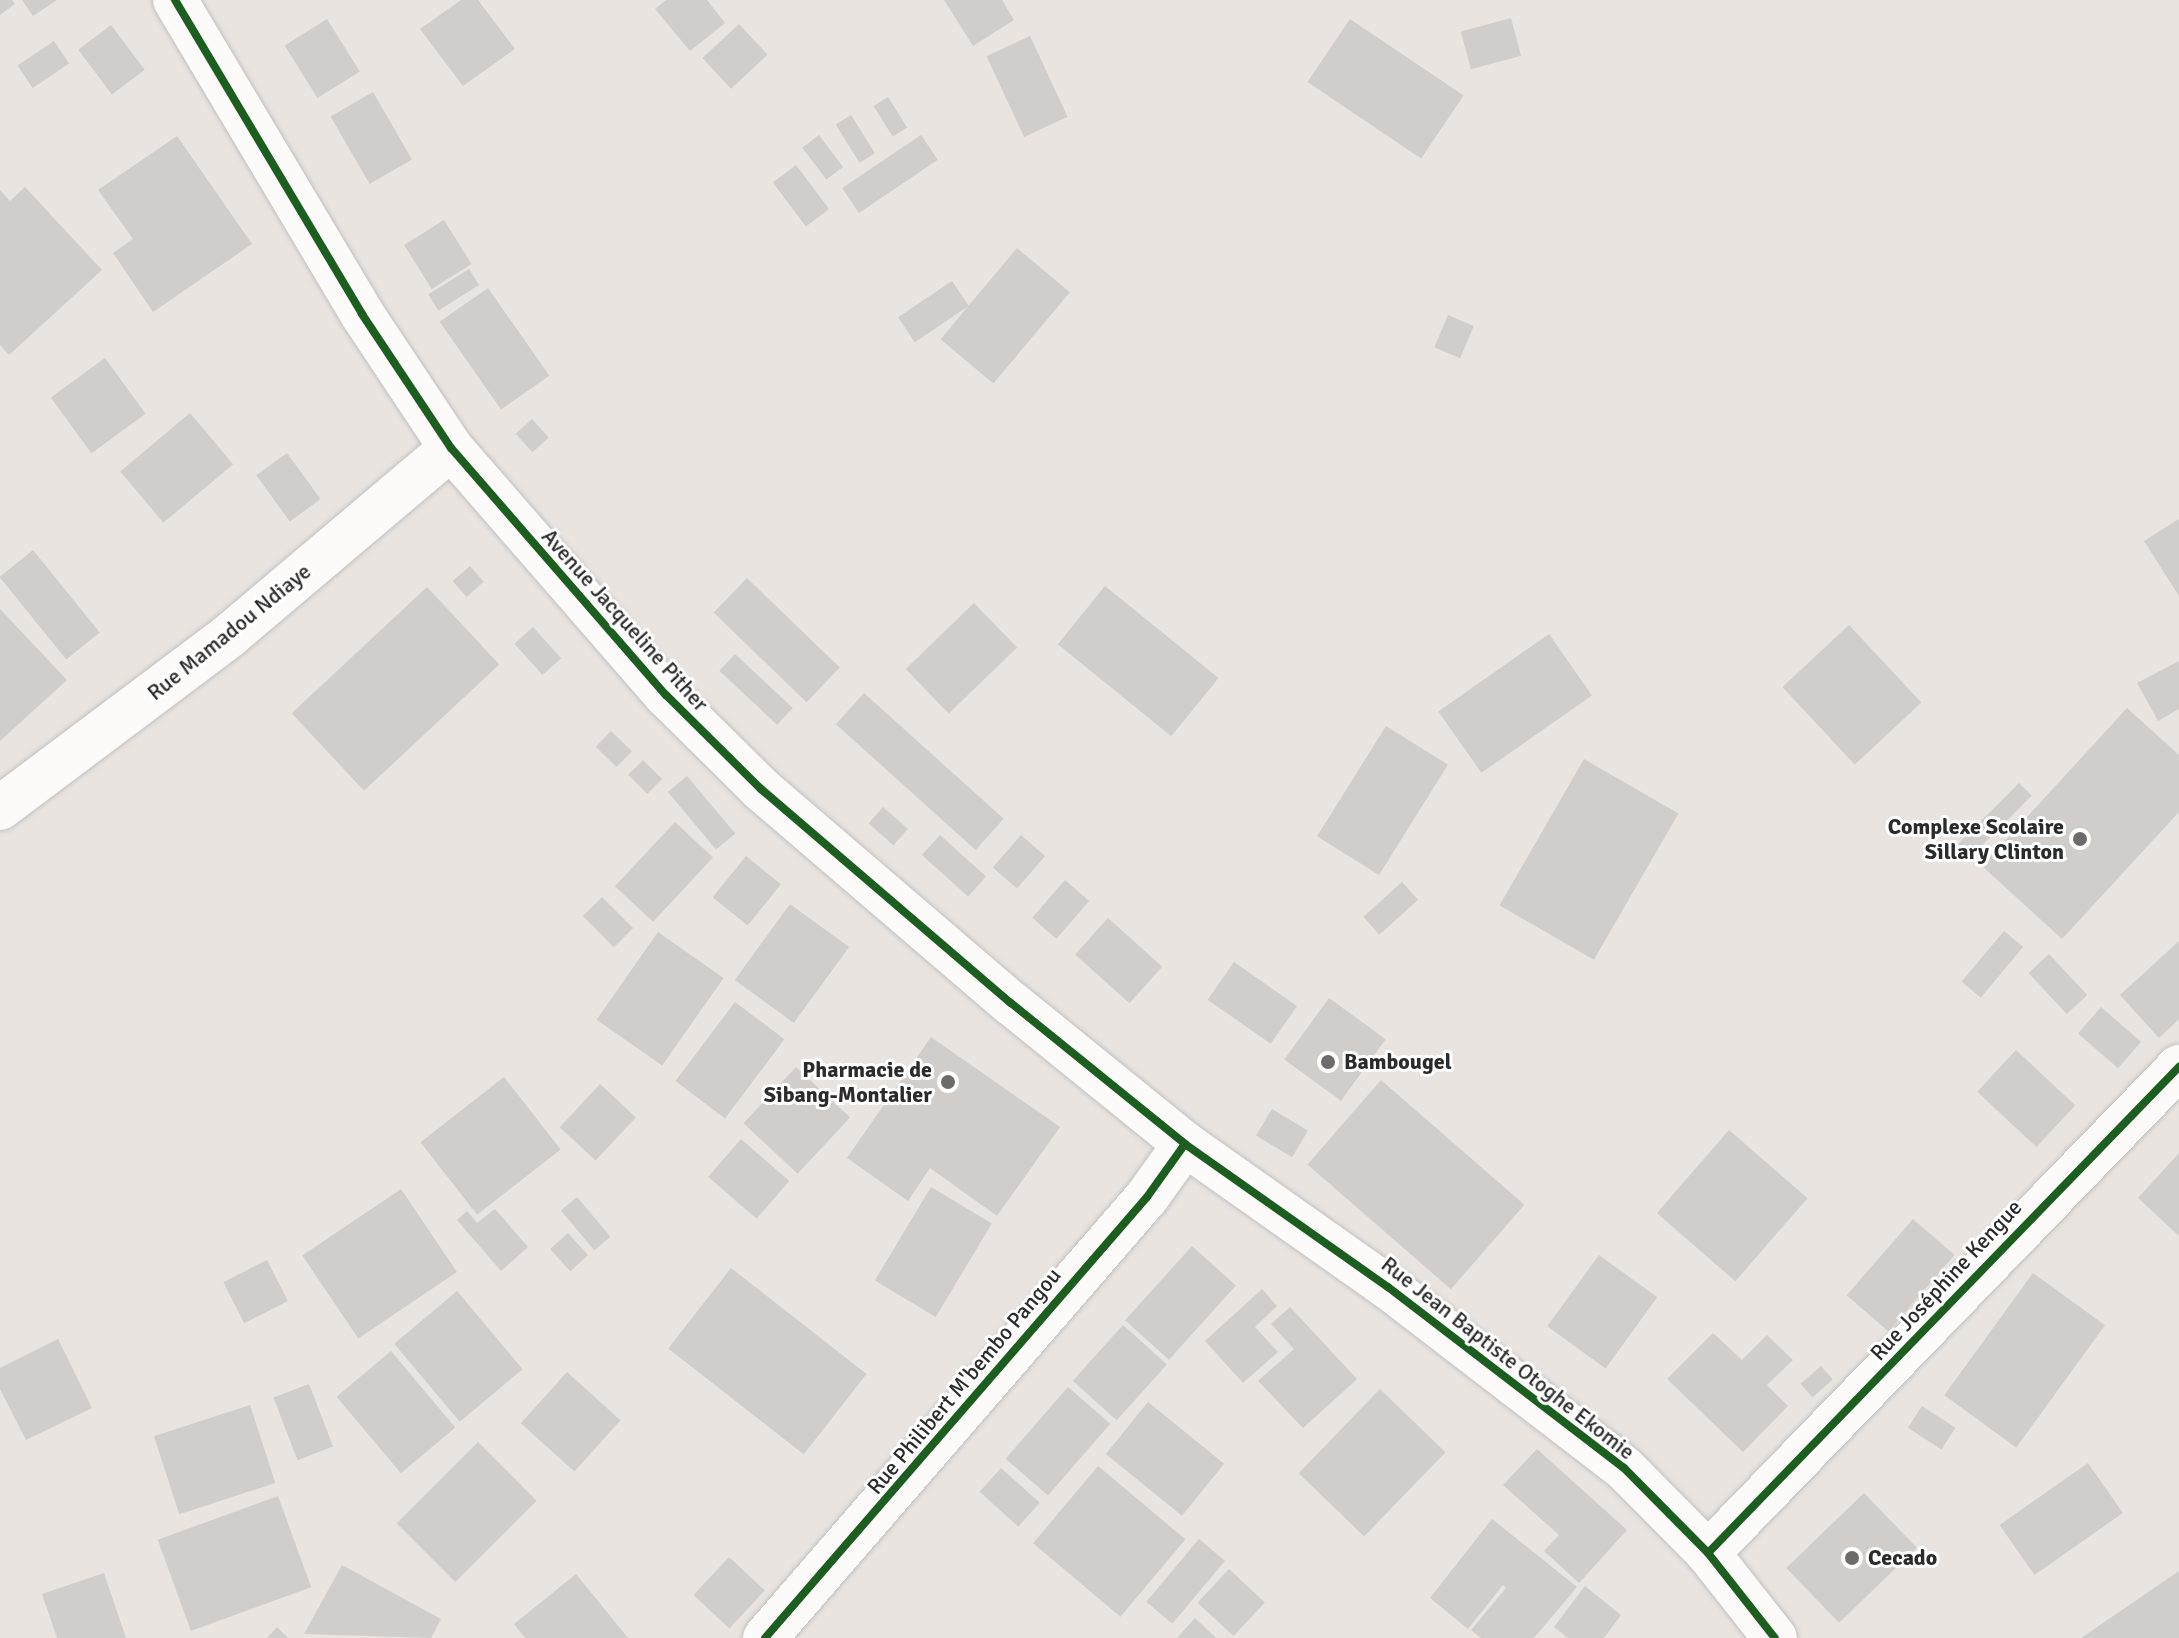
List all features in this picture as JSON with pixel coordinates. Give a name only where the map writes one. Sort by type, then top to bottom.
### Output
[{"type":"street","name":"Avenue Jacqueline Pither","points":[[175,0],[362,314],[451,448],[666,695],[761,789],[1011,1003],[1185,1144]]},
{"type":"street","name":"Rue Mamadou Ndiaye","points":[[0,808],[230,635],[451,448]]},
{"type":"street","name":"Rue Joséphine Kengue","points":[[1708,1553],[2179,1067]]},
{"type":"street","name":"Rue Jean Baptiste Otoghe Ekomie","points":[[1185,1144],[1541,1401],[1624,1468],[1708,1553],[1775,1638]]},
{"type":"street","name":"Rue Philibert M'bembo Pangou","points":[[765,1638],[1147,1197],[1185,1144]]},
{"type":"building","points":[[0,0],[12,0],[15,4],[0,15]]},
{"type":"building","points":[[22,0],[57,0],[33,16]]},
{"type":"building","points":[[461,0],[478,0],[515,49],[463,86],[420,29]]},
{"type":"building","points":[[666,0],[707,0],[725,23],[690,51],[655,9]]},
{"type":"building","points":[[944,0],[1002,0],[1014,20],[973,46]]},
{"type":"building","points":[[1511,18],[1521,56],[1471,69],[1461,31]]},
{"type":"building","points":[[327,19],[360,72],[317,98],[285,45]]},
{"type":"building","points":[[1350,19],[1464,96],[1421,159],[1308,82]]},
{"type":"building","points":[[739,24],[768,55],[731,89],[702,58]]},
{"type":"building","points":[[111,25],[145,70],[112,94],[78,50]]},
{"type":"building","points":[[1030,36],[1068,117],[1024,137],[986,56]]},
{"type":"building","points":[[54,41],[69,63],[33,88],[18,66]]},
{"type":"building","points":[[373,92],[412,160],[370,184],[331,116]]},
{"type":"building","points":[[888,97],[907,128],[893,137],[874,106]]},
{"type":"building","points":[[851,115],[875,153],[860,163],[836,125]]},
{"type":"building","points":[[819,135],[843,167],[826,180],[802,148]]},
{"type":"building","points":[[921,135],[938,160],[859,213],[842,188]]},
{"type":"building","points":[[177,136],[252,244],[153,312],[113,253],[133,239],[98,190]]},
{"type":"building","points":[[796,165],[829,209],[806,226],[773,182]]},
{"type":"building","points":[[25,187],[102,270],[9,355],[0,345],[0,190],[10,201]]},
{"type":"building","points":[[444,220],[472,264],[432,289],[404,245]]},
{"type":"building","points":[[1017,248],[1070,292],[993,384],[941,339]]},
{"type":"building","points":[[469,269],[479,285],[438,311],[428,294]]},
{"type":"building","points":[[952,281],[969,306],[915,342],[898,317]]},
{"type":"building","points":[[488,288],[549,376],[501,409],[440,322]]},
{"type":"building","points":[[1448,315],[1474,326],[1460,358],[1434,347]]},
{"type":"building","points":[[105,358],[146,414],[91,453],[51,397]]},
{"type":"building","points":[[190,413],[233,464],[163,523],[120,471]]},
{"type":"building","points":[[532,419],[549,438],[532,452],[516,434]]},
{"type":"building","points":[[287,453],[321,499],[290,521],[256,475]]},
{"type":"building","points":[[2179,519],[2179,596],[2144,541]]},
{"type":"building","points":[[33,550],[100,632],[66,659],[0,578]]},
{"type":"building","points":[[470,566],[484,582],[466,597],[453,581]]},
{"type":"building","points":[[747,578],[840,668],[806,702],[714,613]]},
{"type":"building","points":[[1105,586],[1218,678],[1171,736],[1058,644]]},
{"type":"building","points":[[427,587],[499,665],[364,791],[292,713]]},
{"type":"building","points":[[974,603],[1017,648],[949,714],[906,669]]},
{"type":"building","points":[[0,609],[67,680],[0,741]]},
{"type":"building","points":[[1849,625],[1921,703],[1855,765],[1782,687]]},
{"type":"building","points":[[533,627],[561,658],[543,675],[514,644]]},
{"type":"building","points":[[1549,634],[1592,695],[1481,773],[1438,711]]},
{"type":"building","points":[[735,654],[793,708],[777,725],[719,671]]},
{"type":"building","points":[[2179,661],[2179,709],[2158,721],[2137,683]]},
{"type":"building","points":[[864,693],[1004,819],[976,850],[836,724]]},
{"type":"building","name":"Complexe Scolaire Sillary Clinton","points":[[2127,708],[2179,755],[2179,812],[2062,939],[1982,866]]},
{"type":"building","points":[[1386,726],[1448,765],[1379,875],[1317,836]]},
{"type":"building","points":[[611,731],[632,751],[617,767],[596,747]]},
{"type":"building","points":[[1584,759],[1678,814],[1594,960],[1500,905]]},
{"type":"building","points":[[643,760],[662,779],[647,794],[628,775]]},
{"type":"building","points":[[687,776],[735,833],[716,850],[668,792]]},
{"type":"building","points":[[2019,783],[2032,796],[1971,857],[1958,844]]},
{"type":"building","points":[[883,807],[908,829],[893,845],[869,824]]},
{"type":"building","points":[[675,822],[713,857],[653,922],[615,886]]},
{"type":"building","points":[[940,835],[986,876],[968,897],[922,855]]},
{"type":"building","points":[[1021,835],[1045,856],[1017,888],[993,867]]},
{"type":"building","points":[[746,856],[781,884],[748,926],[713,897]]},
{"type":"building","points":[[1065,880],[1089,901],[1056,939],[1032,918]]},
{"type":"building","points":[[1402,882],[1418,900],[1379,935],[1363,917]]},
{"type":"building","points":[[602,897],[633,928],[614,947],[583,916]]},
{"type":"building","points":[[790,904],[849,947],[794,1023],[735,980]]},
{"type":"building","points":[[1108,918],[1162,967],[1129,1003],[1075,954]]},
{"type":"building","points":[[2004,931],[2023,947],[1981,998],[1962,982]]},
{"type":"building","points":[[658,932],[724,978],[662,1066],[597,1020]]},
{"type":"building","points":[[2179,941],[2179,1019],[2159,1038],[2120,995]]},
{"type":"building","points":[[2049,954],[2087,995],[2067,1014],[2029,973]]},
{"type":"building","points":[[1234,962],[1297,1006],[1271,1044],[1208,1000]]},
{"type":"building","points":[[1329,998],[1386,1039],[1341,1101],[1284,1059]]},
{"type":"building","points":[[735,1002],[785,1039],[725,1118],[675,1081]]},
{"type":"building","points":[[2101,1007],[2141,1042],[2118,1068],[2078,1033]]},
{"type":"building","name":"Pharmacie de Sibang-Montalier","points":[[931,1037],[1060,1127],[997,1216],[930,1168],[908,1201],[847,1158]]},
{"type":"building","points":[[2016,1050],[2075,1105],[2036,1147],[1977,1092]]},
{"type":"building","points":[[796,1067],[850,1117],[798,1174],[743,1123]]},
{"type":"building","points":[[504,1077],[561,1149],[477,1215],[420,1142]]},
{"type":"building","points":[[1381,1080],[1524,1205],[1451,1289],[1308,1165]]},
{"type":"building","points":[[600,1084],[636,1117],[596,1161],[560,1127]]},
{"type":"building","points":[[1272,1109],[1308,1131],[1292,1157],[1256,1136]]},
{"type":"building","points":[[1729,1130],[1807,1198],[1735,1281],[1657,1213]]},
{"type":"building","points":[[741,1139],[789,1181],[756,1219],[708,1177]]},
{"type":"building","points":[[2179,1153],[2179,1236],[2138,1198]]},
{"type":"building","points":[[931,1187],[992,1224],[936,1317],[875,1280]]},
{"type":"building","points":[[401,1189],[457,1272],[358,1338],[302,1256]]},
{"type":"building","points":[[577,1197],[610,1237],[594,1250],[561,1210]]},
{"type":"building","points":[[495,1209],[528,1247],[501,1271],[457,1220],[467,1211],[477,1223]]},
{"type":"building","points":[[1913,1219],[1955,1255],[1888,1331],[1847,1295]]},
{"type":"building","points":[[568,1233],[588,1255],[570,1271],[550,1249]]},
{"type":"building","points":[[1192,1246],[1236,1285],[1169,1360],[1125,1320]]},
{"type":"building","points":[[1599,1255],[1657,1297],[1606,1369],[1547,1326]]},
{"type":"building","points":[[267,1260],[288,1301],[244,1323],[223,1282]]},
{"type":"building","points":[[731,1268],[867,1374],[804,1454],[668,1348]]},
{"type":"building","points":[[2033,1273],[2105,1325],[2016,1447],[1944,1395]]},
{"type":"building","points":[[1262,1289],[1277,1306],[1255,1327],[1278,1352],[1243,1383],[1205,1341]]},
{"type":"building","points":[[457,1291],[523,1369],[460,1422],[394,1344]]},
{"type":"building","points":[[1290,1307],[1357,1379],[1303,1428],[1258,1381],[1294,1349],[1271,1324]]},
{"type":"building","points":[[1123,1325],[1167,1364],[1117,1420],[1073,1381]]},
{"type":"building","points":[[1713,1333],[1742,1360],[1767,1335],[1793,1360],[1767,1385],[1788,1406],[1743,1452],[1667,1379]]},
{"type":"building","points":[[58,1339],[92,1408],[26,1440],[0,1389],[0,1368]]},
{"type":"building","points":[[391,1351],[455,1428],[401,1473],[337,1397]]},
{"type":"building","points":[[1821,1366],[1833,1380],[1812,1397],[1801,1384]]},
{"type":"building","points":[[567,1372],[621,1420],[574,1471],[521,1423]]},
{"type":"building","points":[[309,1384],[333,1447],[298,1460],[274,1398]]},
{"type":"building","points":[[1068,1387],[1110,1424],[1048,1495],[1006,1459]]},
{"type":"building","points":[[1380,1389],[1445,1452],[1364,1536],[1299,1473]]},
{"type":"building","points":[[1148,1402],[1224,1464],[1182,1516],[1106,1454]]},
{"type":"building","points":[[250,1405],[275,1483],[179,1514],[154,1436]]},
{"type":"building","points":[[1922,1406],[1956,1428],[1941,1450],[1908,1428]]},
{"type":"building","points":[[478,1442],[537,1501],[455,1582],[397,1523]]},
{"type":"building","points":[[1537,1449],[1627,1530],[1579,1583],[1544,1551],[1559,1535],[1503,1485]]},
{"type":"building","points":[[2088,1463],[2123,1513],[2035,1575],[2000,1525]]},
{"type":"building","points":[[1098,1466],[1185,1539],[1120,1617],[1033,1543]]},
{"type":"building","points":[[1001,1468],[1040,1503],[1018,1527],[980,1492]]},
{"type":"building","name":"Cecado","points":[[1864,1493],[1917,1548],[1839,1623],[1786,1568]]},
{"type":"building","points":[[278,1496],[311,1587],[191,1631],[158,1540]]},
{"type":"building","points":[[1492,1519],[1577,1587],[1534,1638],[1481,1638],[1471,1630],[1506,1588],[1503,1585],[1468,1629],[1430,1598]]},
{"type":"building","points":[[1199,1539],[1225,1561],[1172,1624],[1146,1602]]},
{"type":"building","points":[[729,1557],[765,1590],[729,1628],[694,1595]]},
{"type":"building","points":[[342,1565],[441,1619],[431,1638],[304,1634]]},
{"type":"building","points":[[1229,1569],[1265,1602],[1233,1636],[1198,1603]]},
{"type":"building","points":[[2179,1571],[2179,1638],[2081,1638]]},
{"type":"building","points":[[104,1573],[126,1638],[57,1638],[42,1594]]},
{"type":"building","points":[[576,1574],[628,1638],[525,1638],[514,1624]]},
{"type":"building","points":[[1585,1586],[1621,1615],[1604,1638],[1568,1638],[1554,1627]]},
{"type":"building","points":[[1195,1618],[1216,1638],[1177,1638]]},
{"type":"building","points":[[277,1627],[288,1638],[267,1638]]},
{"type":"cycle path","points":[[175,0],[362,314],[451,448],[666,695],[761,789],[1011,1003],[1185,1144],[1388,1287],[1624,1468],[1708,1553],[1775,1638]]},
{"type":"cycle path","points":[[1708,1553],[2179,1067]]},
{"type":"cycle path","points":[[765,1638],[1147,1197],[1185,1144]]},
{"type":"place","name":"Complexe Scolaire Sillary Clinton","points":[[2080,839]]},
{"type":"place","name":"Bambougel","points":[[1328,1062]]},
{"type":"place","name":"Pharmacie de Sibang-Montalier","points":[[948,1082]]},
{"type":"place","name":"Cecado","points":[[1852,1558]]}]
